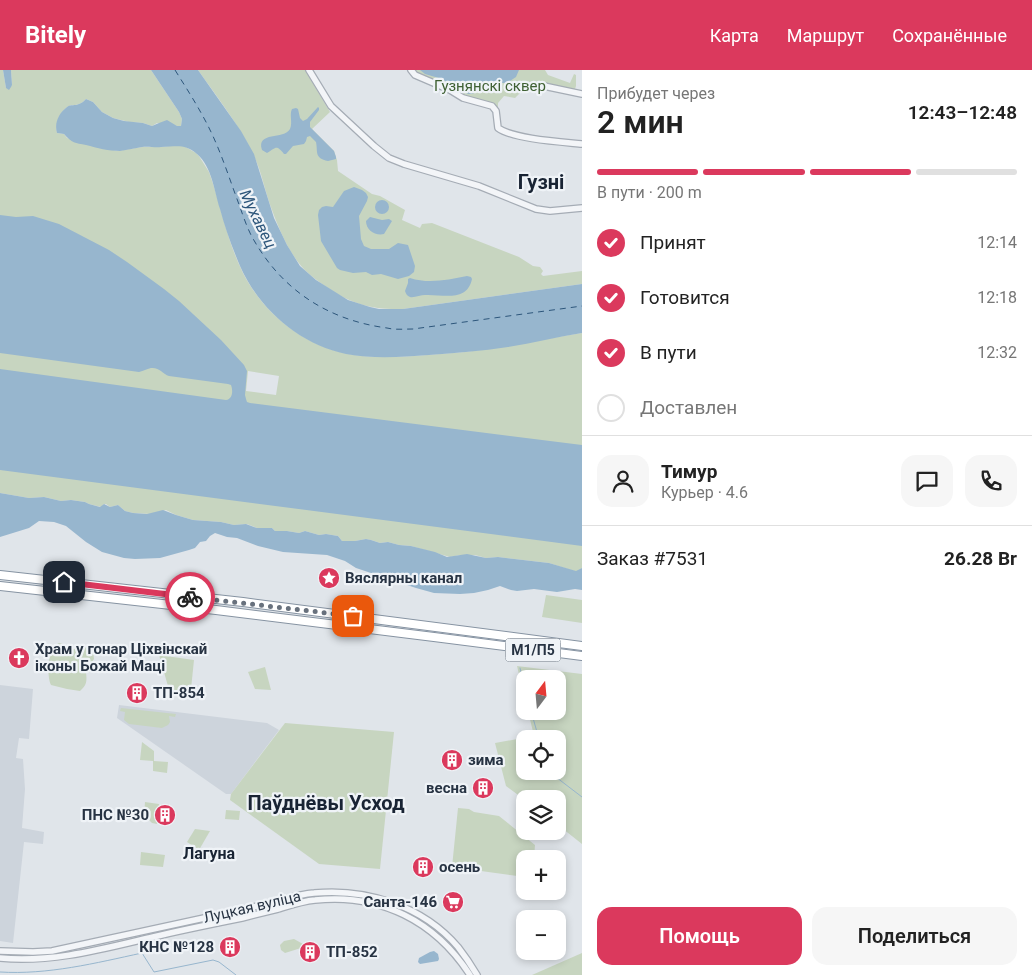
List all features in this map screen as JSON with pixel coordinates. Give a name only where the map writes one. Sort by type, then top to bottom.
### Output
[{"type":"highway","name":"М1/П5","points":[[0,575],[582,646]]},
{"type":"highway","name":"М1/П5","points":[[0,586],[190,607],[582,656]]},
{"type":"highway","points":[[163,604],[164,594]]},
{"type":"highway","points":[[190,607],[191,597]]},
{"type":"highway","points":[[484,643],[486,633]]},
{"type":"highway","points":[[505,646],[506,636]]},
{"type":"street","points":[[308,70],[339,114],[374,146],[397,161],[479,186],[536,209],[550,211],[582,208]]},
{"type":"street","points":[[410,70],[415,75],[450,90],[463,98],[492,106],[496,111],[498,128],[504,132],[582,144]]},
{"type":"street","points":[[539,85],[582,94]]},
{"type":"street","name":"Луцкая вуліца","points":[[0,950],[52,951],[298,895],[331,892],[366,895],[409,909],[444,933],[464,955],[477,975]]},
{"type":"street","name":"Луцкая вуліца","points":[[0,958],[53,958],[89,952],[302,902],[331,899],[369,903],[406,915],[437,936],[456,955],[470,975]]},
{"type":"street","points":[[272,902],[273,910]]},
{"type":"street","points":[[113,938],[114,946]]},
{"type":"shaded area","points":[[0,685],[33,689],[29,739],[19,738],[16,758],[23,759],[25,789],[22,828],[44,832],[43,844],[24,842],[13,943],[0,941]]},
{"type":"shaded area","points":[[119,705],[267,723],[279,730],[231,794],[226,794],[117,718]]},
{"type":"green space","points":[[0,70],[3,70],[6,88],[12,85],[11,70],[151,70],[179,112],[182,119],[181,126],[157,123],[152,126],[113,118],[102,112],[93,102],[86,99],[80,104],[67,107],[61,113],[57,133],[64,134],[67,138],[117,151],[175,145],[184,146],[196,153],[209,172],[237,261],[251,287],[261,301],[284,324],[312,342],[354,355],[396,357],[480,350],[582,333],[582,568],[578,571],[549,563],[498,557],[486,558],[475,555],[450,557],[411,546],[388,542],[380,543],[366,539],[342,541],[338,536],[319,535],[305,531],[299,533],[275,531],[272,528],[257,528],[247,524],[234,525],[193,520],[166,510],[150,514],[133,513],[125,511],[118,505],[110,507],[104,504],[101,507],[71,500],[61,501],[44,497],[29,498],[0,493]],"holes":[[[248,371],[279,376],[276,395],[246,391]]]},
{"type":"green space","points":[[198,70],[305,70],[330,112],[312,129],[334,151],[338,171],[372,194],[380,196],[405,210],[402,220],[420,228],[422,224],[432,223],[519,257],[533,266],[540,267],[543,271],[541,274],[543,276],[582,271],[582,284],[403,309],[383,309],[364,305],[337,294],[308,273],[292,254],[278,225],[257,162],[228,112]]},
{"type":"green space","name":"Гузнянскі сквер","points":[[413,70],[545,70],[548,75],[570,83],[574,74],[576,75],[576,86],[575,89],[572,89],[540,84],[538,90],[525,88],[515,98],[504,96],[498,103],[498,109],[487,101],[465,98],[419,75]]},
{"type":"green space","points":[[546,595],[582,600],[582,623],[542,617]]},
{"type":"green space","points":[[59,643],[73,649],[87,647],[93,651],[94,659],[86,672],[85,685],[80,691],[51,685],[49,661],[54,646]]},
{"type":"green space","points":[[159,655],[194,660],[191,689],[176,694],[170,693]]},
{"type":"green space","points":[[517,666],[550,670],[518,670]]},
{"type":"green space","points":[[265,667],[271,690],[255,689],[248,672]]},
{"type":"green space","points":[[566,672],[582,674],[582,844],[566,831],[566,790],[516,790],[516,793],[506,786],[495,743],[516,739],[516,780],[566,780],[566,730],[533,730],[530,720],[566,720]]},
{"type":"green space","points":[[121,708],[176,714],[175,717],[169,716],[170,722],[162,728],[129,724],[124,720],[125,712],[120,711]]},
{"type":"green space","points":[[285,723],[394,732],[380,869],[319,864],[230,800],[231,794]]},
{"type":"green space","points":[[142,742],[154,751],[154,761],[168,762],[167,773],[153,771],[153,761],[140,760]]},
{"type":"green space","points":[[145,802],[159,804],[157,824],[152,823],[144,815]]},
{"type":"green space","points":[[458,808],[499,816],[516,830],[516,840],[529,840],[535,845],[535,850],[516,850],[516,876],[452,867]]},
{"type":"green space","points":[[226,810],[240,811],[239,820],[225,819]]},
{"type":"green space","points":[[195,829],[210,831],[199,850],[187,842]]},
{"type":"green space","points":[[141,852],[165,855],[163,867],[140,865]]},
{"type":"green space","points":[[294,939],[303,944],[301,948],[285,953],[281,950],[280,945],[284,941]]},
{"type":"green space","points":[[367,944],[369,953],[351,957],[349,952],[351,947]]},
{"type":"green space","points":[[582,953],[582,975],[532,975]]},
{"type":"water","points":[[3,70],[11,70],[12,85],[9,90],[6,88]]},
{"type":"water","name":"Мухавец","points":[[151,70],[198,70],[241,131],[254,154],[274,218],[300,266],[316,280],[348,300],[379,309],[403,309],[582,284],[582,333],[488,350],[429,355],[367,357],[329,349],[297,333],[269,310],[248,282],[229,238],[209,172],[197,154],[188,148],[180,146],[145,147],[120,151],[107,150],[76,143],[64,134],[57,133],[58,118],[64,109],[68,106],[78,105],[86,99],[93,102],[102,112],[113,118],[152,126],[167,120],[177,126],[181,126],[182,119],[179,112]]},
{"type":"water","points":[[420,70],[519,70],[516,77],[507,83],[496,83],[469,94],[462,92],[442,79],[425,74]]},
{"type":"water","points":[[318,107],[319,110],[310,122],[310,127],[334,151],[336,159],[328,161],[320,158],[317,154],[316,142],[310,136],[307,137],[304,144],[293,146],[286,154],[277,148],[267,153],[262,150],[261,144],[263,140],[287,132],[290,129],[292,109],[298,109],[300,118],[303,121]]},
{"type":"water","points":[[354,187],[362,190],[368,197],[359,216],[361,239],[364,246],[371,249],[389,249],[398,243],[408,245],[415,266],[414,272],[409,276],[398,279],[381,274],[372,275],[366,272],[353,273],[337,268],[321,241],[319,210],[326,206],[333,207],[344,191]]},
{"type":"water","points":[[379,200],[385,200],[389,207],[385,214],[379,214],[375,210],[375,204]]},
{"type":"water","name":"Вяслярны канал","points":[[0,215],[16,217],[33,216],[59,224],[109,250],[164,289],[221,340],[244,365],[247,371],[245,395],[247,402],[582,445],[582,546],[0,470],[0,369],[226,400],[230,398],[232,392],[231,385],[228,384],[169,376],[154,368],[139,372],[0,353]]},
{"type":"water","points":[[370,217],[392,221],[384,234],[377,234],[372,232],[366,224]]},
{"type":"water","points":[[467,276],[472,279],[469,287],[465,291],[453,296],[425,295],[409,297],[405,291],[408,279],[410,278],[431,281]]},
{"type":"water","points":[[0,493],[29,498],[44,497],[61,501],[71,500],[100,507],[104,504],[110,507],[118,505],[125,511],[133,513],[147,514],[163,510],[193,520],[234,525],[246,524],[257,528],[272,528],[275,531],[299,533],[305,531],[319,535],[338,536],[342,541],[366,539],[380,543],[388,542],[435,552],[447,557],[467,554],[486,558],[498,557],[549,563],[576,571],[582,568],[582,590],[575,589],[557,592],[534,589],[517,591],[500,586],[474,593],[434,593],[356,568],[345,561],[327,555],[283,552],[215,533],[206,541],[200,542],[195,548],[160,558],[124,558],[102,552],[66,526],[54,522],[39,521],[29,528],[0,537]]},
{"type":"water","points":[[434,951],[438,954],[438,961],[420,964],[418,962],[419,958]]},
{"type":"waterway","points":[[534,720],[536,730]]},
{"type":"waterway","points":[[560,780],[582,797]]},
{"type":"waterway","points":[[0,972],[54,970],[142,953],[154,972],[213,960],[219,962],[236,975]]},
{"type":"ferry route","points":[[175,70],[212,133],[251,235],[276,271],[307,299],[345,318],[390,329],[413,329],[582,306]]},
{"type":"way so far","points":[[190,597],[353,616]]},
{"type":"place","name":"Вяслярны канал","points":[[329,578]]},
{"type":"place","name":"Храм у гонар Ціхвінскай іконы Божай Маці","points":[[19,658]]},
{"type":"place","name":"ТП-854","points":[[137,693]]},
{"type":"place","name":"зима","points":[[452,760]]},
{"type":"place","name":"весна","points":[[483,788]]},
{"type":"place","name":"ПНС №30","points":[[165,815]]},
{"type":"place","name":"осень","points":[[423,867]]},
{"type":"place","name":"Санта-146","points":[[453,902]]},
{"type":"place","name":"КНС №128","points":[[230,947]]},
{"type":"place","name":"ТП-852","points":[[310,952]]},
{"type":"district","name":"Гузні","points":[[541,182]]},
{"type":"district","name":"Паўднёвы Усход","points":[[326,803]]},
{"type":"district","name":"Лагуна","points":[[209,853]]},
{"type":"route","points":[[64,582],[190,597]]}]
